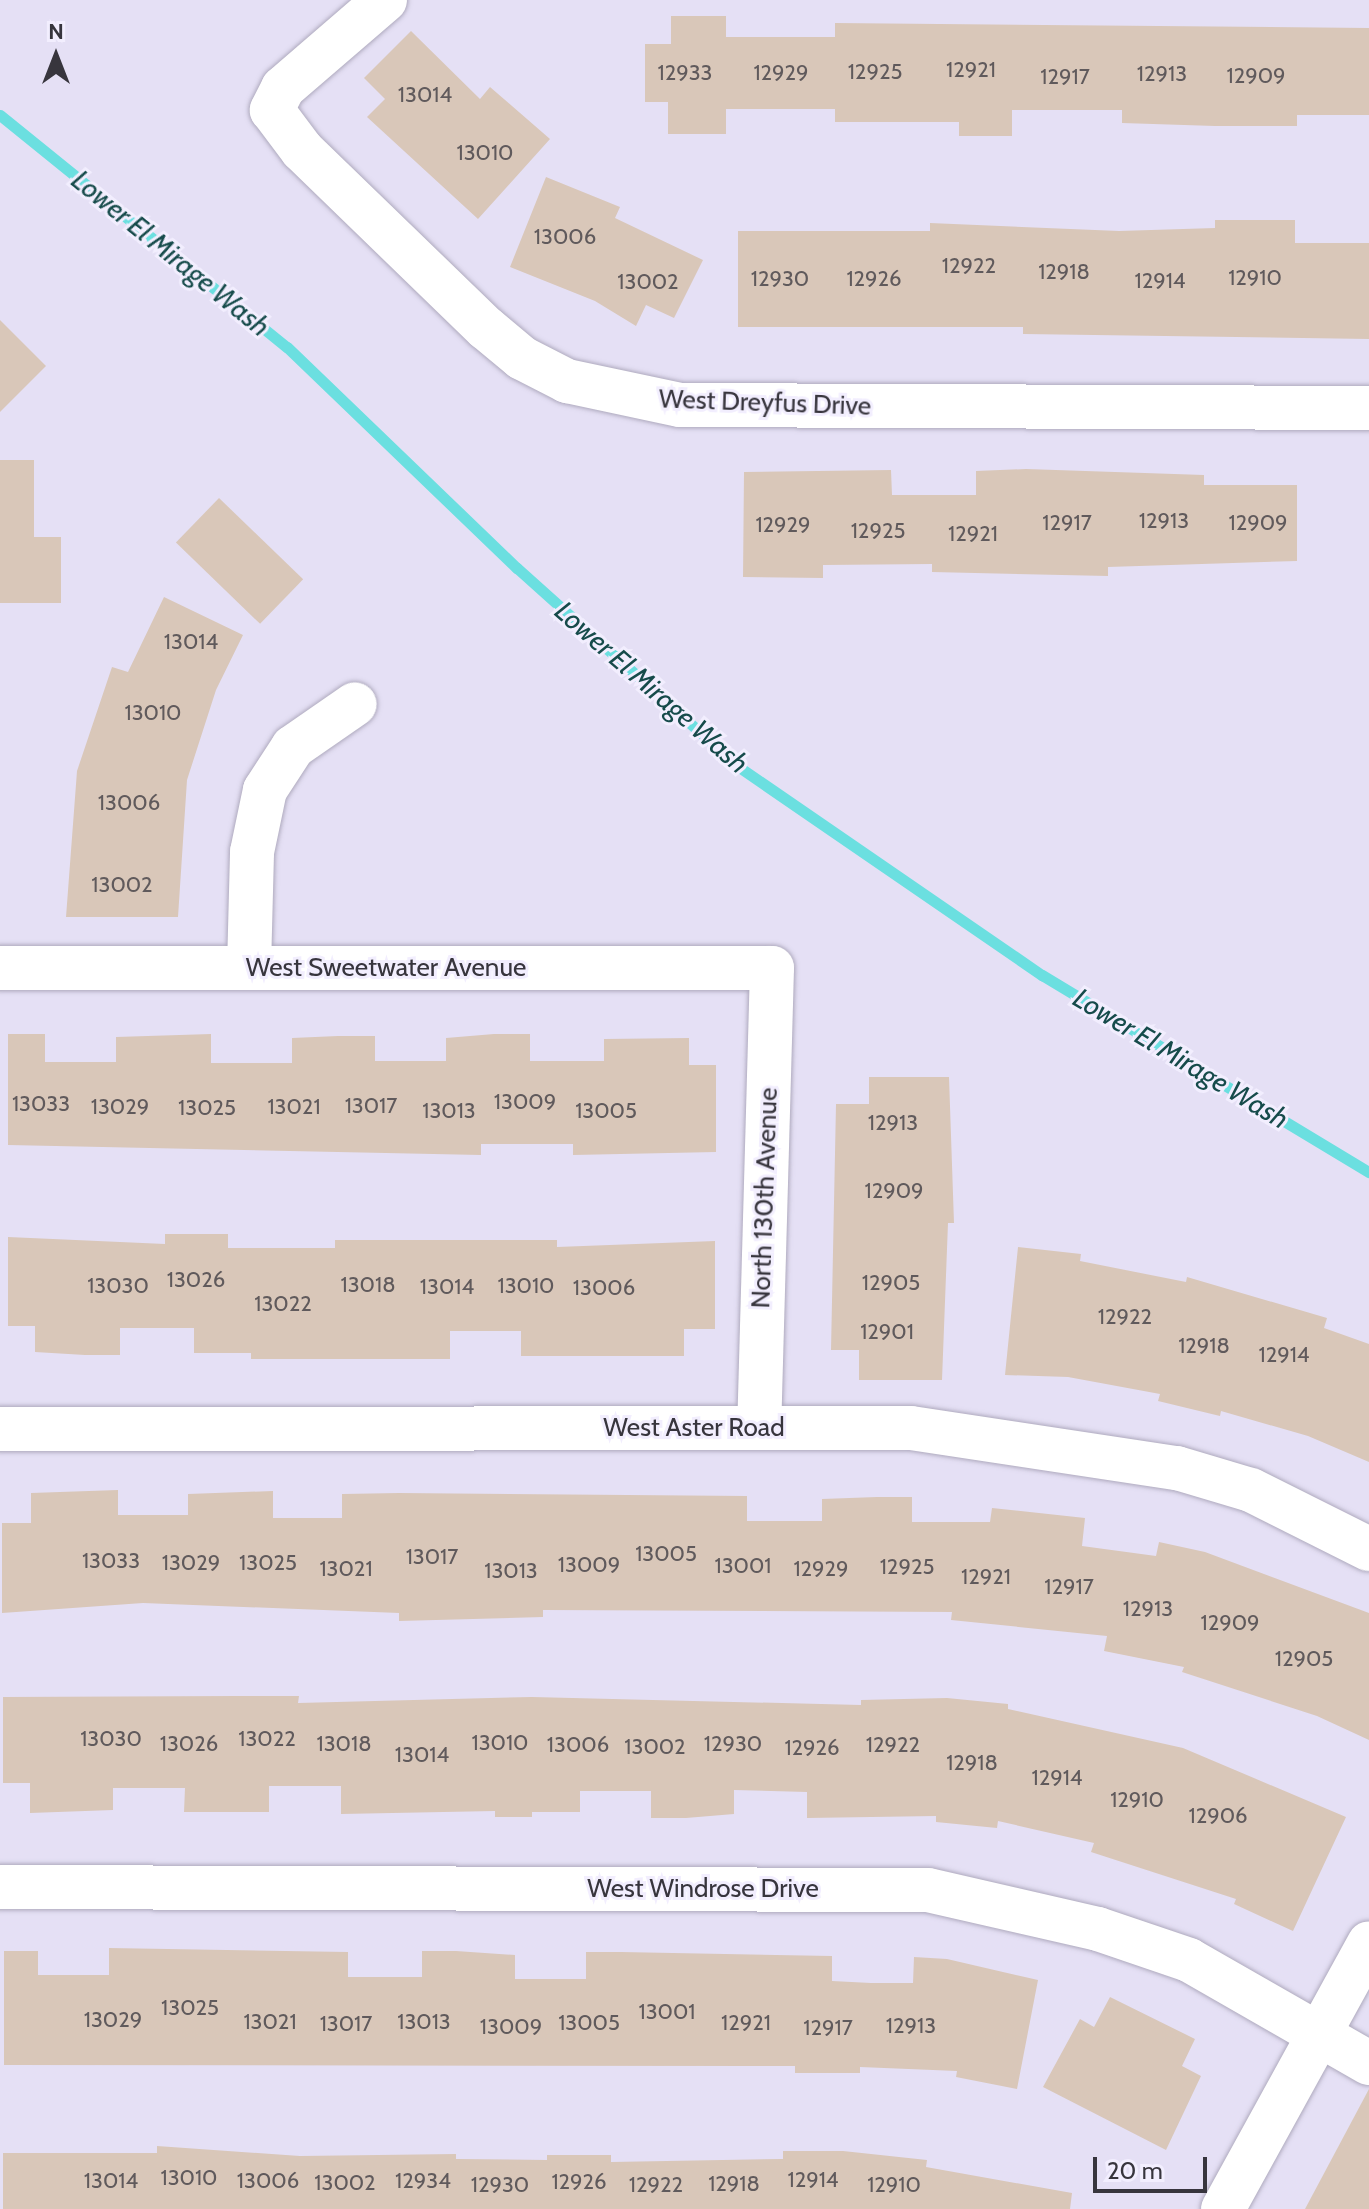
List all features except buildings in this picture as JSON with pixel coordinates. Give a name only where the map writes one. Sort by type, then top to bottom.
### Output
[{"type":"street","name":"West Dreyfus Drive","points":[[385,0],[283,88],[272,110],[302,150],[522,358],[567,381],[620,396],[739,407],[1369,408]]},
{"type":"street","points":[[249,968],[252,852],[265,790],[293,747],[355,704]]},
{"type":"street","name":"West Sweetwater Avenue","points":[[0,968],[772,968]]},
{"type":"street","name":"North 130th Avenue","points":[[759,1428],[772,968]]},
{"type":"street","name":"West Aster Road","points":[[0,1429],[911,1428],[1177,1468],[1251,1490],[1369,1549]]},
{"type":"street","name":"West Windrose Drive","points":[[0,1887],[928,1890],[1098,1929],[1189,1960],[1369,2063]]},
{"type":"street","points":[[1223,2209],[1369,1943]]},
{"type":"waterway","name":"Lower El Mirage Wash","points":[[0,115],[287,347],[517,568],[739,767],[1042,975],[1369,1172]]}]
